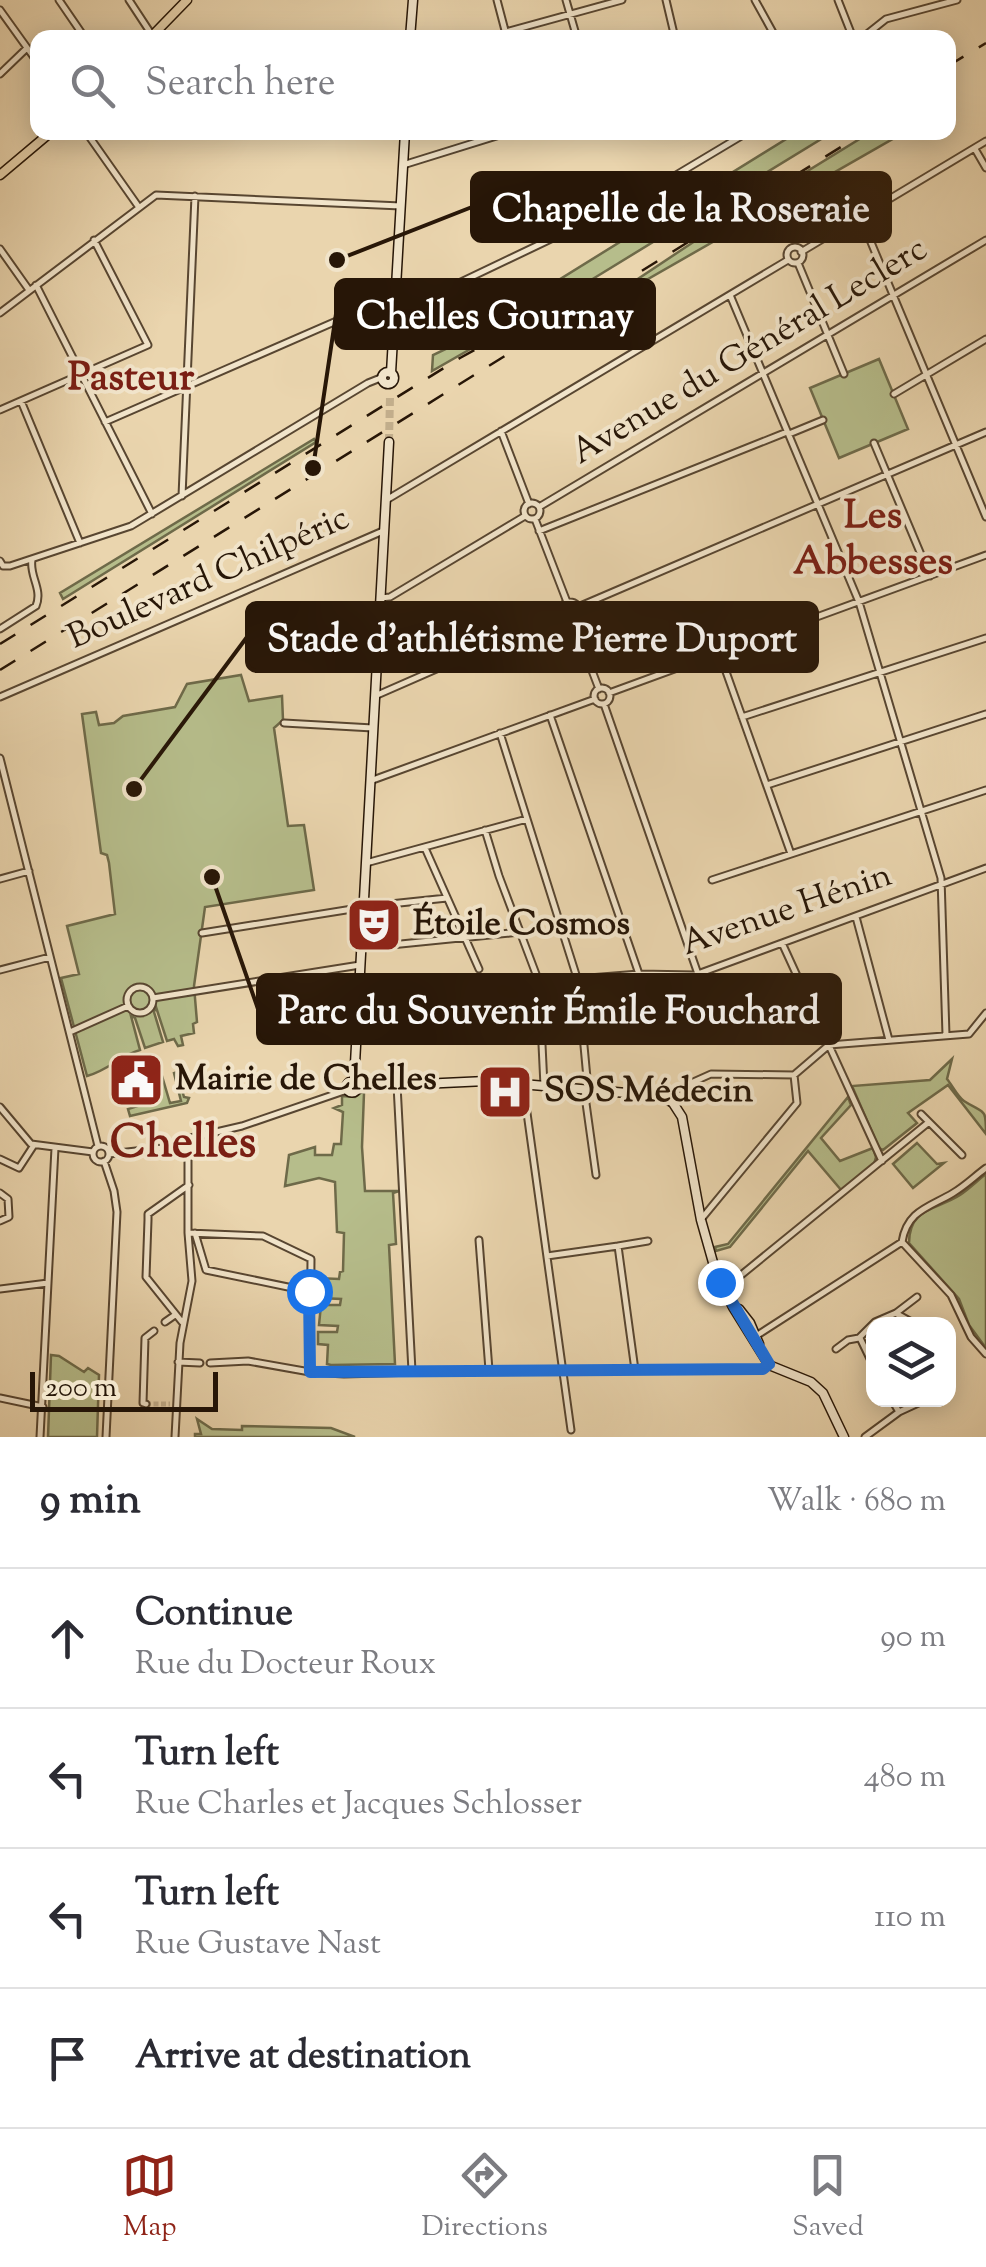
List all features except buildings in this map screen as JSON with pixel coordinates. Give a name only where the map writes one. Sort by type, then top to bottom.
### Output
[{"type":"main road","points":[[156,30],[183,0]]},
{"type":"main road","points":[[0,175],[39,140]]},
{"type":"street","points":[[59,0],[80,30]]},
{"type":"street","points":[[130,0],[147,30]]},
{"type":"street","points":[[410,30],[412,0]]},
{"type":"street","points":[[496,0],[505,30]]},
{"type":"street","points":[[566,0],[575,30]]},
{"type":"street","points":[[521,30],[622,0]]},
{"type":"street","points":[[666,0],[673,30]]},
{"type":"street","points":[[754,0],[771,30]]},
{"type":"street","points":[[838,0],[850,30]]},
{"type":"street","points":[[872,30],[884,20],[957,0]]},
{"type":"street","points":[[0,10],[30,52]]},
{"type":"street","points":[[0,74],[27,48]]},
{"type":"street","points":[[92,140],[138,206]]},
{"type":"street","points":[[390,397],[388,378],[396,312],[405,140]]},
{"type":"street","points":[[403,166],[484,140]]},
{"type":"street","points":[[396,312],[641,196],[735,140]]},
{"type":"street","points":[[788,260],[791,249],[802,252],[986,141]]},
{"type":"street","points":[[974,148],[986,168]]},
{"type":"street","points":[[0,313],[156,194],[401,206]]},
{"type":"street","points":[[182,496],[195,196]]},
{"type":"street","points":[[860,216],[986,517]]},
{"type":"street","points":[[0,410],[148,345],[94,240]]},
{"type":"street","name":"Avenue du Général Leclerc","points":[[539,507],[986,240]]},
{"type":"street","points":[[0,249],[29,290]]},
{"type":"street","points":[[798,262],[802,252]]},
{"type":"street","points":[[385,500],[788,260],[798,262]]},
{"type":"street","points":[[798,262],[844,374]]},
{"type":"street","points":[[36,285],[152,514]]},
{"type":"street","points":[[730,294],[858,602],[922,811],[943,884],[946,1035]]},
{"type":"street","points":[[105,422],[396,295]]},
{"type":"street","points":[[894,394],[986,340]]},
{"type":"street","points":[[0,561],[7,567],[131,526],[368,383],[388,378]]},
{"type":"street","points":[[21,401],[80,543]]},
{"type":"street","points":[[539,531],[823,420]]},
{"type":"street","points":[[501,432],[529,504]]},
{"type":"street","points":[[525,516],[535,520],[567,602],[578,607],[986,432]]},
{"type":"street","points":[[353,1086],[388,442]]},
{"type":"street","points":[[874,444],[930,576]]},
{"type":"street","points":[[529,504],[539,507],[540,514],[535,520]]},
{"type":"street","points":[[525,516],[524,508],[529,504]]},
{"type":"street","points":[[380,598],[391,596],[525,516]]},
{"type":"street","name":"Boulevard Chilpéric","points":[[0,696],[384,531]]},
{"type":"street","points":[[598,689],[609,692],[986,555]]},
{"type":"street","points":[[0,630],[36,606],[39,592],[31,564],[35,558]]},
{"type":"street","points":[[567,602],[560,615],[564,620],[574,621]]},
{"type":"street","points":[[574,621],[578,607]]},
{"type":"street","points":[[375,696],[560,615]]},
{"type":"street","points":[[574,621],[598,689],[594,700]]},
{"type":"street","points":[[742,718],[986,638]]},
{"type":"street","points":[[719,652],[791,854]]},
{"type":"street","points":[[604,704],[609,692]]},
{"type":"street","points":[[370,780],[594,700],[604,704],[698,974]]},
{"type":"street","points":[[766,785],[986,714]]},
{"type":"street","points":[[550,715],[639,974]]},
{"type":"street","points":[[284,723],[373,728]]},
{"type":"street","points":[[500,733],[577,979],[596,1175]]},
{"type":"street","points":[[0,758],[70,1032],[95,1159],[104,1162]]},
{"type":"street","points":[[712,880],[986,790]]},
{"type":"street","points":[[366,863],[527,819]]},
{"type":"street","points":[[486,830],[539,982],[544,1086]]},
{"type":"street","points":[[424,847],[478,969]]},
{"type":"street","name":"Avenue Hénin","points":[[539,982],[698,974],[986,868]]},
{"type":"street","points":[[0,878],[29,871]]},
{"type":"street","points":[[202,933],[364,906],[447,898]]},
{"type":"street","points":[[856,916],[889,1040]]},
{"type":"street","points":[[361,948],[520,932]]},
{"type":"street","points":[[782,943],[882,1161]]},
{"type":"street","points":[[0,970],[50,957]]},
{"type":"street","points":[[153,998],[360,965]]},
{"type":"street","points":[[136,988],[147,989],[153,998],[150,1009],[144,1013],[136,1013],[128,1006],[128,995],[136,988]]},
{"type":"street","points":[[70,1032],[128,1006]]},
{"type":"street","points":[[662,1096],[712,1074],[794,1075],[828,1045],[969,1034],[986,1013]]},
{"type":"street","points":[[582,1026],[665,1031],[748,1025]]},
{"type":"street","points":[[700,1220],[797,1103],[794,1075]]},
{"type":"street","points":[[176,1146],[182,1152],[200,1136],[242,1126],[353,1086],[486,1081],[662,1096],[674,1102],[682,1117],[700,1220],[714,1266],[733,1307],[766,1361],[817,1388],[828,1401],[844,1437]]},
{"type":"street","points":[[523,1084],[571,1430]]},
{"type":"street","points":[[397,1085],[412,1372]]},
{"type":"street","points":[[0,1108],[34,1145],[105,1147],[109,1154]]},
{"type":"street","points":[[921,1114],[962,1156]]},
{"type":"street","points":[[726,1293],[929,1122]]},
{"type":"street","points":[[176,1146],[180,1139],[188,1145]]},
{"type":"street","points":[[0,1159],[19,1168],[34,1145]]},
{"type":"street","points":[[175,1437],[173,1404],[182,1322],[192,1280],[188,1145]]},
{"type":"street","points":[[109,1154],[176,1146]]},
{"type":"street","points":[[40,1437],[55,1148]]},
{"type":"street","points":[[104,1162],[109,1154]]},
{"type":"street","points":[[104,1162],[116,1212],[106,1437]]},
{"type":"street","points":[[756,1336],[902,1242],[914,1215],[928,1203],[956,1192],[986,1168]]},
{"type":"street","points":[[182,1322],[146,1277],[148,1214],[189,1186]]},
{"type":"street","points":[[0,1193],[8,1199],[9,1217],[0,1222]]},
{"type":"street","points":[[192,1233],[263,1236],[308,1256],[312,1261],[310,1372]]},
{"type":"street","points":[[192,1233],[206,1270],[312,1292]]},
{"type":"street","points":[[479,1240],[489,1370]]},
{"type":"street","points":[[547,1256],[648,1242]]},
{"type":"street","points":[[902,1242],[948,1290],[972,1337],[986,1354]]},
{"type":"street","points":[[618,1246],[635,1370]]},
{"type":"street","points":[[0,1289],[48,1283]]},
{"type":"street","points":[[726,1293],[750,1323],[766,1361]]},
{"type":"street","points":[[836,1349],[848,1340],[860,1338],[875,1322],[896,1314],[918,1297]]},
{"type":"street","points":[[733,1307],[756,1336]]},
{"type":"street","points":[[165,1322],[175,1314]]},
{"type":"street","points":[[896,1314],[906,1317]]},
{"type":"street","points":[[750,1323],[764,1328],[777,1322]]},
{"type":"street","points":[[146,1404],[145,1338],[154,1330]]},
{"type":"street","points":[[860,1338],[866,1350]]},
{"type":"street","points":[[210,1363],[248,1361],[310,1372],[412,1372],[759,1370],[766,1361]]},
{"type":"street","points":[[178,1362],[200,1362]]},
{"type":"street","points":[[0,1398],[42,1407]]},
{"type":"street","points":[[896,1407],[899,1412]]},
{"type":"street","points":[[865,1437],[909,1407]]},
{"type":"green space","points":[[785,140],[820,140],[591,280],[432,371],[433,355],[448,348],[442,336],[447,331],[519,297],[523,302]]},
{"type":"green space","points":[[858,140],[891,140],[573,322]]},
{"type":"green space","points":[[879,359],[908,429],[839,458],[810,388]]},
{"type":"green space","points":[[314,439],[316,442],[63,599],[60,593]]},
{"type":"green space","points":[[241,675],[249,701],[282,696],[283,720],[274,728],[288,826],[304,825],[314,890],[205,907],[194,986],[194,1033],[181,1036],[183,1045],[178,1046],[174,1039],[167,1041],[156,1007],[163,1042],[145,1048],[131,1016],[140,1050],[87,1076],[61,978],[79,974],[67,926],[115,914],[109,863],[107,855],[101,853],[82,714],[96,712],[99,725],[114,723],[123,716],[175,707],[187,684]]},
{"type":"green space","points":[[952,1059],[947,1079],[962,1099],[982,1112],[986,1134],[948,1085],[908,1113],[917,1123],[883,1150],[879,1148],[852,1086],[930,1080]]},
{"type":"green space","points":[[177,1072],[184,1097],[189,1098],[187,1103],[130,1116],[128,1109],[141,1105],[135,1084],[162,1076],[170,1103],[181,1101],[174,1073]]},
{"type":"green space","points":[[362,1092],[365,1191],[399,1191],[393,1193],[396,1244],[389,1245],[395,1364],[331,1365],[327,1364],[328,1345],[318,1344],[318,1332],[337,1332],[338,1326],[319,1325],[321,1305],[340,1305],[341,1299],[320,1298],[316,1294],[317,1278],[339,1279],[343,1271],[344,1233],[337,1232],[335,1182],[319,1178],[285,1186],[289,1155],[315,1147],[315,1155],[332,1155],[334,1144],[341,1144],[343,1112],[334,1108],[342,1105],[342,1096],[355,1097]]},
{"type":"green space","points":[[848,1097],[851,1105],[821,1138],[840,1161],[873,1148],[874,1164],[842,1191],[808,1151],[730,1247],[716,1251],[715,1247],[728,1244]]},
{"type":"green space","points":[[917,1143],[937,1164],[944,1163],[913,1188],[893,1164]]},
{"type":"green space","points":[[986,1174],[986,1348],[969,1325],[959,1299],[909,1243],[910,1231],[919,1216],[960,1195]]},
{"type":"green space","points":[[51,1355],[99,1375],[97,1437],[48,1437]]},
{"type":"green space","points":[[197,1419],[212,1429],[331,1428],[355,1437],[195,1437],[201,1434]]},
{"type":"tunnel","points":[[389,442],[390,397]]},
{"type":"tunnel","points":[[146,1404],[170,1404]]},
{"type":"railway","points":[[956,61],[986,43]]},
{"type":"railway","points":[[0,670],[852,140]]},
{"type":"railway","points":[[0,644],[460,358],[598,281]]},
{"type":"place","name":"Chapelle de la Roseraie","points":[[337,260]]},
{"type":"place","name":"Chelles Gournay","points":[[313,468]]},
{"type":"place","name":"Stade d'athlétisme Pierre Duport","points":[[134,789]]},
{"type":"place","name":"Parc du Souvenir Émile Fouchard","points":[[212,877]]},
{"type":"place","name":"Étoile Cosmos","points":[[374,925]]},
{"type":"place","name":"Mairie de Chelles","points":[[136,1080]]},
{"type":"place","name":"SOS Médecin","points":[[505,1092]]},
{"type":"district","name":"Pasteur","points":[[131,379]]},
{"type":"district","name":"Les Abbesses","points":[[873,540]]},
{"type":"district","name":"Chelles","points":[[183,1145]]},
{"type":"route","points":[[309,1291],[310,1372],[763,1369],[769,1364],[720,1282]]}]
